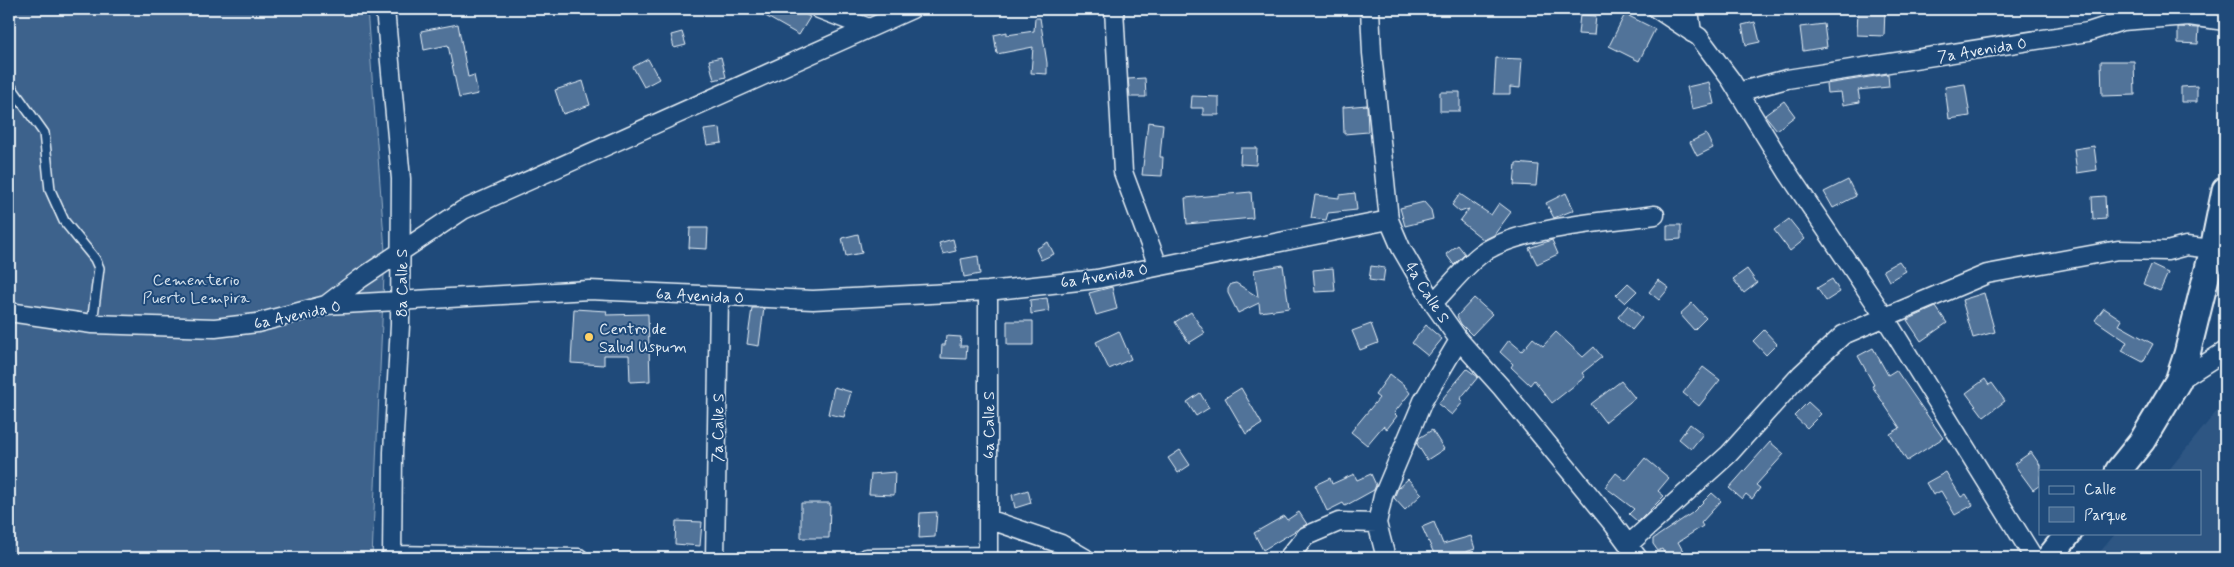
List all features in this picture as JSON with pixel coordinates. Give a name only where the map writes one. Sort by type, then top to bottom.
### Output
[{"type":"street","name":"8a Calle S","points":[[385,9],[401,179],[400,300],[393,452],[392,557]]},
{"type":"street","points":[[819,9],[870,28]]},
{"type":"street","points":[[326,305],[349,286],[463,210],[912,9]]},
{"type":"street","points":[[1114,9],[1124,172],[1158,266]]},
{"type":"street","name":"4a Calle S","points":[[1370,9],[1372,53],[1389,220],[1401,248],[1433,303],[1460,340],[1423,401],[1383,496],[1377,522],[1386,558]]},
{"type":"street","points":[[1657,9],[1699,37],[1738,92],[1788,173],[1884,316],[2034,558]]},
{"type":"street","points":[[1689,9],[1692,33]]},
{"type":"street","name":"7a Avenida O","points":[[1738,92],[1787,80],[2088,32],[2122,21],[2189,16],[2225,21]]},
{"type":"street","points":[[2119,470],[2142,441],[2178,381],[2187,354],[2225,190]]},
{"type":"street","points":[[1433,303],[1480,255],[1506,240],[1551,230],[1654,215]]},
{"type":"street","name":"6a Avenida O","points":[[9,312],[92,324],[195,328],[237,326],[326,305],[589,290],[813,300],[988,291],[1098,278],[1389,220]]},
{"type":"street","points":[[1460,340],[1502,388],[1633,551],[1729,454],[1801,374],[1843,335],[1884,316],[1987,274],[2118,250],[2167,251],[2186,246],[2213,248]]},
{"type":"street","name":"6a Calle S","points":[[988,291],[988,557]]},
{"type":"street","name":"7a Calle S","points":[[715,558],[719,297]]},
{"type":"street","points":[[2178,381],[2225,351]]},
{"type":"street","points":[[988,519],[1061,544],[1085,558]]},
{"type":"street","points":[[1288,558],[1306,536],[1339,522],[1377,522]]},
{"type":"street","points":[[2049,558],[2068,534]]},
{"type":"street","points":[[392,557],[579,558]]},
{"type":"street","points":[[866,558],[988,557]]},
{"type":"lane","points":[[9,84],[44,134],[50,190],[64,221],[95,259],[99,268],[92,324]]},
{"type":"shaded area","points":[[2225,401],[2225,558],[2095,558],[2115,534],[2202,534],[2202,470],[2169,470]]},
{"type":"green space","name":"Cementerio Puerto Lempira","points":[[9,9],[367,9],[385,251],[372,558],[9,558]]},
{"type":"building","points":[[753,9],[795,9],[810,17],[799,35]]},
{"type":"building","points":[[1858,9],[1885,9],[1884,36],[1857,35]]},
{"type":"building","points":[[1625,14],[1655,29],[1639,61],[1609,46]]},
{"type":"building","points":[[1580,15],[1596,16],[1594,35],[1578,34]]},
{"type":"building","points":[[1035,18],[1040,18],[1047,74],[1031,73],[1033,47],[997,54],[994,35],[1007,32],[1007,35],[1034,31]]},
{"type":"building","points":[[1755,22],[1760,42],[1746,45],[1742,25]]},
{"type":"building","points":[[458,24],[468,77],[474,75],[478,94],[459,98],[448,45],[424,50],[421,31]]},
{"type":"building","points":[[1824,24],[1827,47],[1803,51],[1800,27]]},
{"type":"building","points":[[2178,27],[2199,28],[2198,44],[2178,43]]},
{"type":"building","points":[[682,32],[686,45],[674,48],[671,35]]},
{"type":"building","points":[[721,57],[726,77],[714,80],[709,60]]},
{"type":"building","points":[[1496,58],[1522,59],[1520,88],[1510,87],[1510,94],[1494,94]]},
{"type":"building","points":[[648,59],[659,79],[644,87],[633,67]]},
{"type":"building","points":[[2101,61],[2134,61],[2135,95],[2102,96]]},
{"type":"building","points":[[1888,74],[1889,87],[1858,90],[1860,102],[1843,105],[1841,92],[1827,93],[1826,84]]},
{"type":"building","points":[[1145,78],[1146,97],[1130,97],[1128,79]]},
{"type":"building","points":[[583,81],[590,105],[563,114],[555,90]]},
{"type":"building","points":[[1709,82],[1714,104],[1692,109],[1687,87]]},
{"type":"building","points":[[1965,84],[1970,116],[1949,119],[1945,87]]},
{"type":"building","points":[[2197,86],[2197,102],[2181,102],[2181,87]]},
{"type":"building","points":[[1440,92],[1460,92],[1460,111],[1440,111]]},
{"type":"building","points":[[1192,96],[1219,97],[1219,115],[1203,115],[1203,108],[1191,108]]},
{"type":"building","points":[[1784,101],[1795,116],[1777,130],[1765,115]]},
{"type":"building","points":[[1367,105],[1368,132],[1344,134],[1343,107]]},
{"type":"building","points":[[1148,122],[1163,124],[1160,157],[1163,157],[1162,176],[1142,175]]},
{"type":"building","points":[[720,128],[722,143],[707,145],[704,130]]},
{"type":"building","points":[[1706,134],[1713,148],[1697,156],[1690,142]]},
{"type":"building","points":[[2094,146],[2097,170],[2077,173],[2074,149]]},
{"type":"building","points":[[1241,148],[1257,148],[1256,165],[1240,164]]},
{"type":"building","points":[[1516,163],[1538,165],[1536,186],[1514,185]]},
{"type":"building","points":[[1848,180],[1856,196],[1833,208],[1824,192]]},
{"type":"building","points":[[1251,192],[1253,218],[1187,224],[1185,198]]},
{"type":"building","points":[[1355,193],[1357,210],[1328,213],[1326,220],[1311,218],[1315,195],[1339,198],[1339,195]]},
{"type":"building","points":[[1566,193],[1574,210],[1554,218],[1546,203]]},
{"type":"building","points":[[1460,194],[1491,215],[1499,203],[1511,212],[1494,235],[1484,240],[1460,221],[1469,209],[1460,212],[1452,205]]},
{"type":"building","points":[[2105,196],[2106,219],[2093,220],[2092,197]]},
{"type":"building","points":[[1424,202],[1431,210],[1433,219],[1405,226],[1400,208]]},
{"type":"building","points":[[1789,219],[1805,239],[1790,251],[1774,230]]},
{"type":"building","points":[[1667,225],[1681,225],[1681,239],[1667,240]]},
{"type":"building","points":[[690,228],[708,228],[707,249],[689,248]]},
{"type":"building","points":[[858,234],[862,253],[846,256],[842,238]]},
{"type":"building","points":[[953,239],[956,251],[943,254],[939,243]]},
{"type":"building","points":[[1552,240],[1558,254],[1537,264],[1529,248]]},
{"type":"building","points":[[1048,242],[1054,254],[1041,260],[1036,249]]},
{"type":"building","points":[[1458,245],[1465,254],[1454,265],[1446,254]]},
{"type":"building","points":[[978,256],[980,274],[964,277],[961,259]]},
{"type":"building","points":[[1899,261],[1906,271],[1889,281],[1883,270]]},
{"type":"building","points":[[1283,265],[1289,308],[1260,312],[1259,303],[1238,313],[1228,293],[1231,284],[1236,283],[1258,297],[1254,270]]},
{"type":"building","points":[[2151,265],[2168,273],[2160,291],[2143,284]]},
{"type":"building","points":[[1371,266],[1385,268],[1383,282],[1369,280]]},
{"type":"building","points":[[1333,268],[1335,291],[1315,292],[1313,270]]},
{"type":"building","points":[[1747,269],[1757,283],[1744,293],[1733,279]]},
{"type":"building","points":[[1832,279],[1840,292],[1826,301],[1817,288]]},
{"type":"building","points":[[1658,280],[1669,288],[1659,300],[1649,292]]},
{"type":"building","points":[[1628,283],[1637,291],[1625,303],[1616,295]]},
{"type":"building","points":[[1112,287],[1117,309],[1096,315],[1089,293]]},
{"type":"building","points":[[1984,293],[1995,332],[1973,338],[1962,300]]},
{"type":"building","points":[[1047,298],[1049,311],[1031,314],[1030,300]]},
{"type":"building","points":[[1474,298],[1492,314],[1472,335],[1461,324],[1457,316]]},
{"type":"building","points":[[1692,303],[1706,318],[1694,330],[1680,314]]},
{"type":"building","points":[[1628,305],[1642,318],[1632,330],[1618,317]]},
{"type":"building","points":[[1936,307],[1947,323],[1921,341],[1907,320]]},
{"type":"building","points":[[752,308],[764,308],[759,346],[747,344]]},
{"type":"building","points":[[2104,308],[2122,320],[2119,325],[2153,344],[2143,362],[2122,351],[2127,342],[2095,320]]},
{"type":"building","points":[[574,309],[607,311],[606,315],[648,314],[650,381],[630,382],[629,355],[604,355],[604,365],[571,363]]},
{"type":"building","points":[[1191,312],[1205,333],[1189,343],[1175,322]]},
{"type":"building","points":[[1007,321],[1033,321],[1033,345],[1007,345]]},
{"type":"building","points":[[1371,324],[1378,343],[1360,350],[1352,331]]},
{"type":"building","points":[[1426,325],[1442,339],[1428,356],[1412,343]]},
{"type":"building","points":[[1764,330],[1777,344],[1766,355],[1753,341]]},
{"type":"building","points":[[1119,331],[1131,359],[1109,369],[1096,342]]},
{"type":"building","points":[[1556,332],[1583,357],[1594,347],[1602,357],[1582,373],[1585,377],[1552,403],[1534,380],[1530,385],[1511,367],[1513,364],[1500,352],[1509,340],[1522,351],[1533,338],[1543,346]]},
{"type":"building","points":[[946,336],[961,337],[960,346],[967,346],[966,359],[941,358],[942,345],[945,345]]},
{"type":"building","points":[[1873,348],[1888,375],[1896,370],[1943,438],[1907,461],[1890,434],[1900,428],[1872,386],[1874,385],[1858,356]]},
{"type":"building","points":[[1703,367],[1720,380],[1699,406],[1683,393]]},
{"type":"building","points":[[1467,369],[1478,377],[1460,399],[1463,402],[1452,415],[1438,404]]},
{"type":"building","points":[[1390,374],[1404,385],[1410,393],[1394,413],[1397,416],[1387,429],[1383,426],[1367,445],[1351,432],[1379,398],[1375,395]]},
{"type":"building","points":[[1985,379],[1989,385],[1992,383],[2005,401],[1984,417],[1966,393]]},
{"type":"building","points":[[1621,381],[1635,398],[1605,422],[1591,404]]},
{"type":"building","points":[[834,387],[851,392],[844,417],[828,414]]},
{"type":"building","points":[[1241,388],[1262,424],[1246,434],[1225,398]]},
{"type":"building","points":[[1200,393],[1209,408],[1196,416],[1187,402]]},
{"type":"building","points":[[1808,402],[1821,414],[1807,428],[1794,416]]},
{"type":"building","points":[[1690,424],[1703,434],[1691,449],[1679,439]]},
{"type":"building","points":[[1432,430],[1444,449],[1427,460],[1417,444],[1419,438]]},
{"type":"building","points":[[1770,442],[1784,454],[1756,485],[1760,488],[1752,499],[1746,494],[1742,499],[1729,488]]},
{"type":"building","points":[[1180,450],[1190,465],[1178,473],[1168,458]]},
{"type":"building","points":[[2031,452],[2040,465],[2039,486],[2033,490],[2014,464]]},
{"type":"building","points":[[1645,458],[1669,478],[1658,491],[1664,496],[1638,522],[1629,514],[1634,509],[1605,487],[1616,473],[1626,481]]},
{"type":"building","points":[[895,472],[894,495],[869,494],[871,474]]},
{"type":"building","points":[[1946,472],[1961,497],[1966,494],[1973,505],[1955,515],[1941,491],[1933,495],[1926,483]]},
{"type":"building","points":[[1354,474],[1357,480],[1371,474],[1376,485],[1374,490],[1345,506],[1343,503],[1327,511],[1315,485],[1330,478],[1332,484]]},
{"type":"building","points":[[1408,479],[1422,494],[1405,510],[1394,498],[1398,488]]},
{"type":"building","points":[[1028,490],[1031,503],[1015,508],[1012,495]]},
{"type":"building","points":[[1712,493],[1721,501],[1701,523],[1703,526],[1678,542],[1687,558],[1667,558],[1662,549],[1658,551],[1653,544],[1653,539],[1692,513]]},
{"type":"building","points":[[801,503],[830,503],[829,538],[801,538]]},
{"type":"building","points":[[937,512],[935,537],[919,538],[920,513]]},
{"type":"building","points":[[1299,512],[1307,524],[1263,550],[1254,533],[1284,516],[1287,520]]},
{"type":"building","points":[[676,521],[702,522],[700,546],[675,544]]},
{"type":"building","points":[[1434,522],[1443,544],[1471,536],[1475,549],[1457,555],[1458,558],[1436,558],[1422,527]]},
{"type":"place","name":"Centro de Salud Uspum","points":[[589,337]]}]
